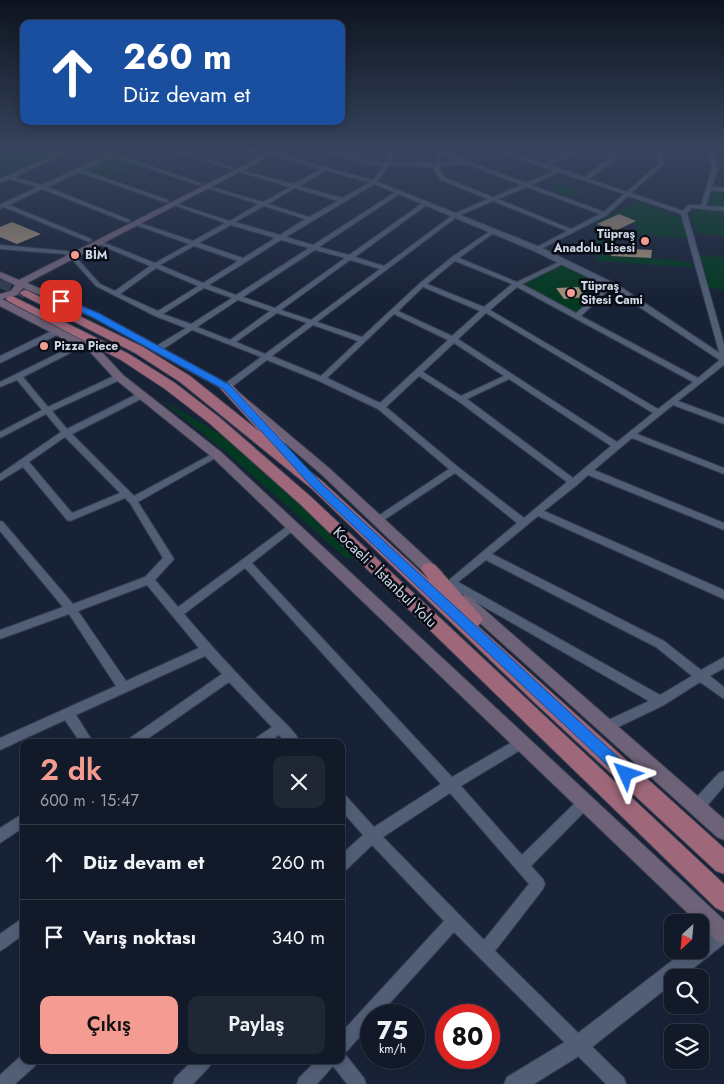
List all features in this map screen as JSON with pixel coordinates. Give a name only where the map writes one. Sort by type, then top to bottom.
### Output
[{"type":"highway","name":"Kocaeli - İstanbul Yolu","points":[[11,286],[170,386],[237,439],[305,500],[724,900]]},
{"type":"highway","points":[[11,286],[140,350],[185,379],[317,485]]},
{"type":"highway","points":[[88,347],[237,439]]},
{"type":"highway","points":[[226,387],[317,485],[542,697],[724,863]]},
{"type":"highway","points":[[429,569],[542,697]]},
{"type":"main road","points":[[68,254],[98,242],[175,200]]},
{"type":"main road","points":[[11,286],[89,240],[132,222]]},
{"type":"main road","points":[[11,286],[31,281],[30,274]]},
{"type":"main road","points":[[11,286],[58,331],[88,347],[118,377],[216,455],[523,742],[724,934]]},
{"type":"main road","points":[[11,286],[95,315],[226,387],[325,470],[429,569],[449,584],[724,831]]},
{"type":"street","points":[[2,206],[16,200]]},
{"type":"street","points":[[74,200],[244,261]]},
{"type":"street","points":[[163,200],[280,238],[385,268]]},
{"type":"street","points":[[249,200],[310,219]]},
{"type":"street","points":[[115,294],[156,265],[271,200]]},
{"type":"street","points":[[158,314],[342,200]]},
{"type":"street","points":[[156,350],[387,200]]},
{"type":"street","points":[[418,200],[537,249],[611,285],[724,360]]},
{"type":"street","points":[[226,387],[268,358],[456,215],[491,200]]},
{"type":"street","points":[[493,200],[571,231]]},
{"type":"street","points":[[565,200],[605,214]]},
{"type":"street","points":[[537,249],[605,214],[622,200]]},
{"type":"street","points":[[645,200],[684,213]]},
{"type":"street","points":[[703,207],[705,200]]},
{"type":"street","points":[[230,344],[426,203]]},
{"type":"street","points":[[2,206],[89,240]]},
{"type":"street","points":[[684,213],[690,206],[724,209]]},
{"type":"street","points":[[684,213],[724,360]]},
{"type":"street","points":[[322,379],[422,284],[454,258],[493,231]]},
{"type":"street","points":[[98,242],[204,286],[364,340]]},
{"type":"street","points":[[0,247],[68,254],[98,285],[115,294],[230,344],[322,379],[381,407],[455,469],[524,523]]},
{"type":"street","points":[[454,258],[517,284],[698,381]]},
{"type":"street","points":[[381,407],[452,339],[517,284],[563,262]]},
{"type":"street","points":[[422,284],[485,310],[659,413]]},
{"type":"street","points":[[578,315],[611,285]]},
{"type":"street","points":[[393,311],[452,339],[616,446]]},
{"type":"street","points":[[0,360],[58,331]]},
{"type":"street","points":[[0,386],[88,347]]},
{"type":"street","points":[[660,701],[449,584],[574,483],[616,446],[724,360]]},
{"type":"street","points":[[418,372],[461,399],[574,483]]},
{"type":"street","points":[[0,636],[149,580],[169,559],[130,497],[66,433],[19,376]]},
{"type":"street","points":[[461,399],[510,376]]},
{"type":"street","points":[[0,435],[118,377]]},
{"type":"street","points":[[0,478],[66,433],[142,395]]},
{"type":"street","points":[[672,402],[724,421]]},
{"type":"street","points":[[631,435],[724,471]]},
{"type":"street","points":[[24,462],[70,518],[130,497],[216,455]]},
{"type":"street","points":[[378,520],[455,469]]},
{"type":"street","points":[[588,471],[724,527]]},
{"type":"street","points":[[538,512],[724,594]]},
{"type":"street","points":[[0,524],[71,609],[123,687]]},
{"type":"street","points":[[178,613],[292,527]]},
{"type":"street","points":[[485,555],[660,644],[724,694]]},
{"type":"street","points":[[246,563],[451,785],[538,884],[485,951]]},
{"type":"street","points":[[149,580],[207,650],[291,739]]},
{"type":"street","points":[[0,744],[207,650]]},
{"type":"street","points":[[606,727],[660,701],[724,662]]},
{"type":"street","points":[[138,739],[231,674]]},
{"type":"street","points":[[68,714],[84,739]]},
{"type":"street","points":[[264,739],[281,727]]},
{"type":"street","points":[[345,861],[372,836],[451,785],[523,742]]},
{"type":"street","points":[[697,807],[724,777]]},
{"type":"street","points":[[522,865],[585,802]]},
{"type":"street","points":[[345,805],[372,836],[454,921],[580,1044],[618,1084]]},
{"type":"street","points":[[0,836],[20,822]]},
{"type":"street","points":[[345,1041],[454,921]]},
{"type":"street","points":[[0,943],[20,927]]},
{"type":"street","points":[[514,1084],[580,1044],[724,934]]},
{"type":"street","points":[[3,1084],[25,1064]]},
{"type":"street","points":[[181,1084],[200,1064]]},
{"type":"street","points":[[305,1084],[324,1064]]},
{"type":"street","points":[[342,1064],[358,1084]]},
{"type":"green space","points":[[705,200],[724,200],[724,209],[703,207]]},
{"type":"green space","points":[[638,202],[686,219],[693,239],[628,233],[639,226],[630,223],[635,220],[619,214],[597,224],[600,226],[600,232],[616,233],[618,245],[601,244],[601,250],[605,250],[605,255],[676,260],[699,265],[697,254],[724,258],[724,290],[705,287],[700,268],[597,261],[595,222]]},
{"type":"green space","points":[[694,208],[724,212],[724,236],[696,233],[690,215]]},
{"type":"green space","points":[[563,262],[611,285],[578,315],[517,284]]},
{"type":"green space","points":[[160,399],[234,442],[357,554],[347,559],[225,451]]},
{"type":"building","points":[[619,214],[636,221],[615,231],[597,224]]},
{"type":"building","points":[[12,222],[41,234],[17,244],[0,237],[0,227]]},
{"type":"building","points":[[610,248],[652,250],[651,258],[611,256]]},
{"type":"building","name":"Tüpraş Sitesi Cami","points":[[578,287],[586,297],[564,299],[556,288]]},
{"type":"tunnel","points":[[0,282],[26,293]]},
{"type":"place","name":"Tüpraş Anadolu Lisesi","points":[[645,241]]},
{"type":"place","name":"BİM","points":[[75,255]]},
{"type":"place","name":"Tüpraş Sitesi Cami","points":[[571,293]]},
{"type":"place","name":"Pizza Piece","points":[[44,346]]},
{"type":"route","points":[[61,301],[95,315],[226,387],[317,485],[626,774]]}]
